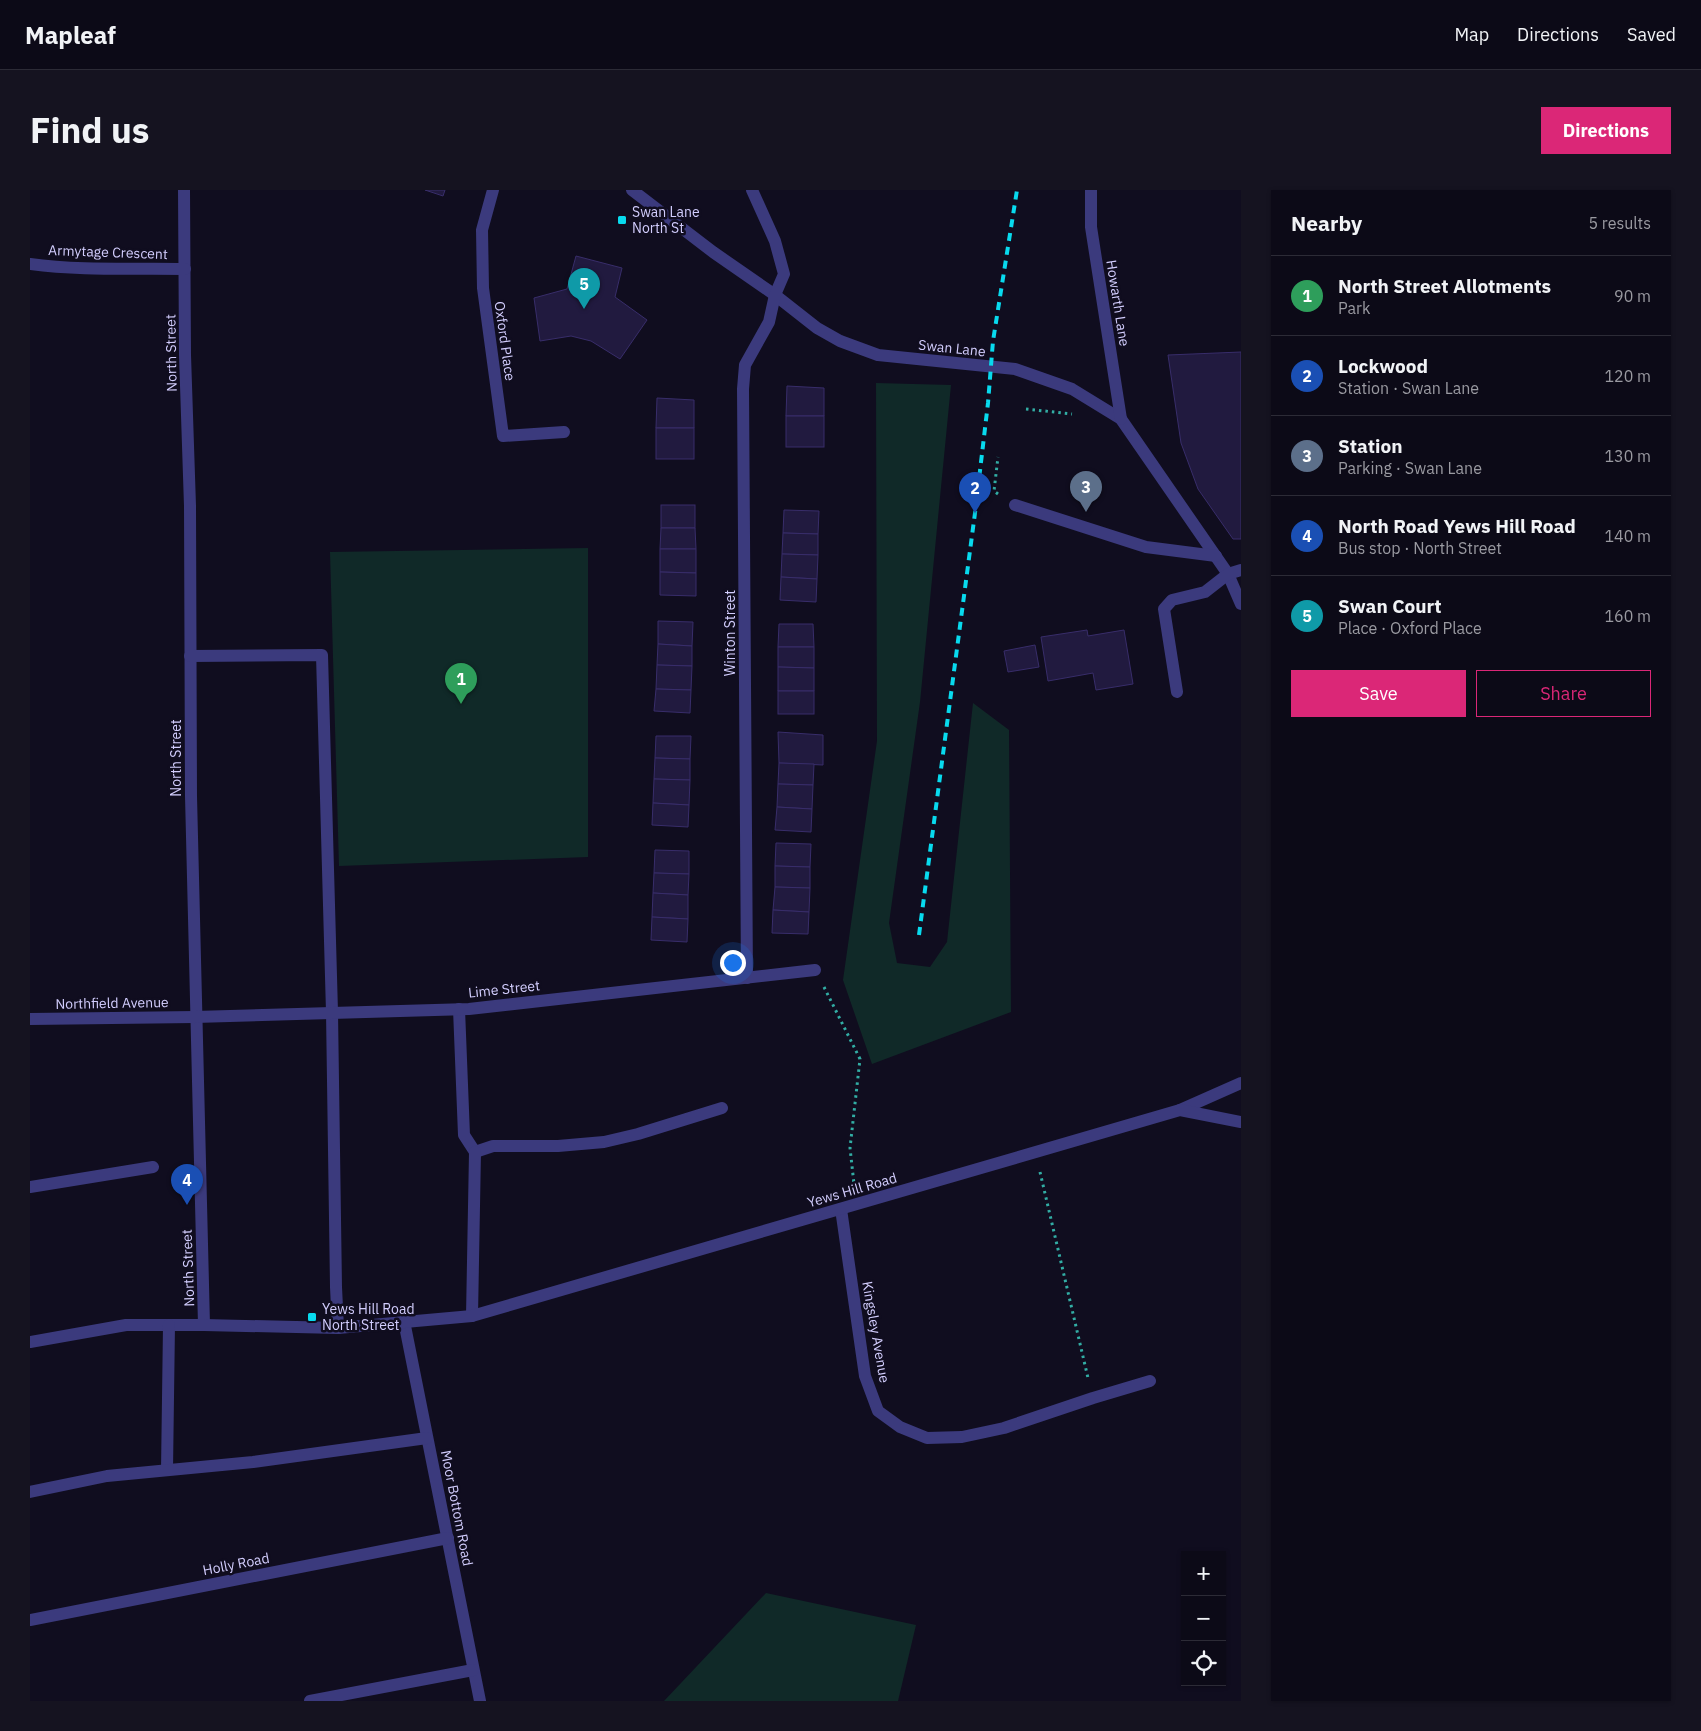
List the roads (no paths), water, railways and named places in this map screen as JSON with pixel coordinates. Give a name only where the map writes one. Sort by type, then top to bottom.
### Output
[{"type":"street","name":"North Street","points":[[184,190],[190,506],[190,796],[204,1325]]},
{"type":"street","name":"Oxford Place","points":[[493,190],[482,230],[483,288],[503,436],[564,432]]},
{"type":"street","name":"Swan Lane","points":[[632,190],[713,252],[776,295],[817,328],[840,341],[878,355],[1015,369],[1072,388],[1121,419],[1228,574],[1241,604]]},
{"type":"street","name":"Winton Street","points":[[747,978],[743,389],[745,365],[769,322],[784,274],[774,241],[752,190]]},
{"type":"street","name":"Howarth Lane","points":[[1091,190],[1091,227],[1121,419]]},
{"type":"street","name":"Armytage Crescent","points":[[30,264],[101,268],[184,269]]},
{"type":"street","points":[[1015,505],[1146,547],[1216,556]]},
{"type":"street","points":[[1177,692],[1164,609],[1172,600],[1205,592],[1228,574],[1241,570]]},
{"type":"street","points":[[190,656],[322,655],[332,1012],[338,1328]]},
{"type":"street","name":"Lime Street","points":[[195,1016],[459,1009],[815,970]]},
{"type":"street","points":[[459,1009],[464,1135],[475,1152],[472,1316]]},
{"type":"street","name":"Northfield Avenue","points":[[30,1019],[195,1016]]},
{"type":"street","points":[[1180,1110],[1241,1083]]},
{"type":"street","points":[[475,1152],[493,1146],[558,1146],[604,1142],[638,1134],[722,1108]]},
{"type":"street","name":"Yews Hill Road","points":[[30,1342],[126,1325],[338,1328],[472,1316],[1180,1110],[1241,1122]]},
{"type":"street","points":[[30,1187],[154,1167]]},
{"type":"street","name":"Kingsley Avenue","points":[[841,1209],[865,1376],[878,1411],[900,1427],[927,1438],[962,1437],[1004,1428],[1150,1381]]},
{"type":"street","name":"Moor Bottom Road","points":[[404,1321],[480,1701]]},
{"type":"street","points":[[167,1470],[169,1325]]},
{"type":"street","points":[[30,1492],[107,1476],[253,1462],[428,1438]]},
{"type":"street","name":"Holly Road","points":[[30,1620],[448,1538]]},
{"type":"street","points":[[310,1701],[473,1670]]},
{"type":"railway","points":[[919,935],[975,513],[993,341],[1017,190]]},
{"type":"place","name":"Swan Lane North St","points":[[622,220]]},
{"type":"place","name":"Swan Court","points":[[584,309]]},
{"type":"place","name":"Station","points":[[1086,512]]},
{"type":"place","name":"Lockwood","points":[[975,513]]},
{"type":"place","name":"North Street Allotments","points":[[461,704]]},
{"type":"place","name":"North Road Yews Hill Road","points":[[187,1205]]},
{"type":"place","name":"Yews Hill Road North Street","points":[[312,1317]]}]
